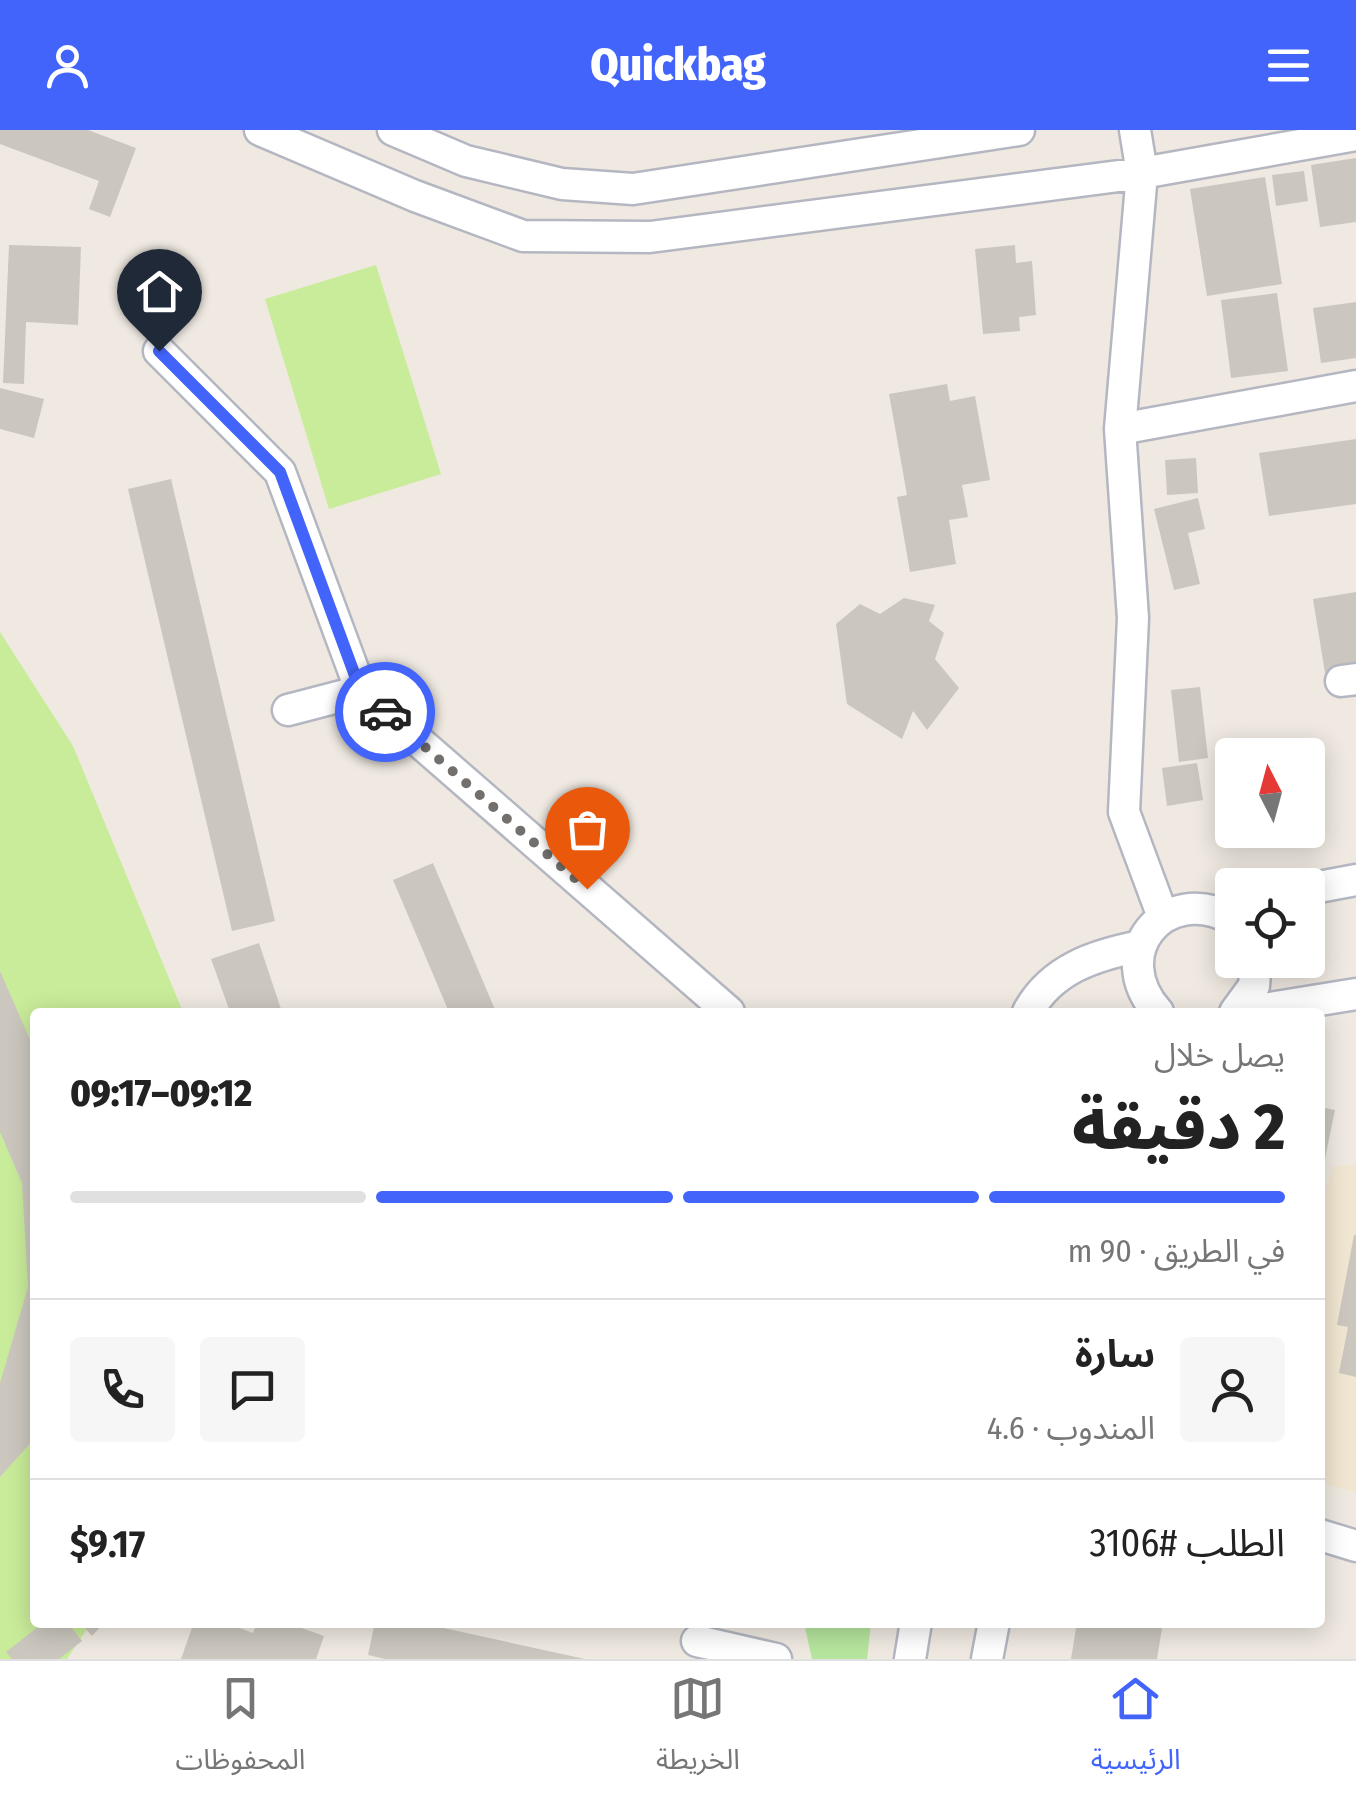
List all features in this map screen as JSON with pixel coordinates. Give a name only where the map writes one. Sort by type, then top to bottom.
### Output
[{"type":"street","points":[[260,130],[415,196],[523,236],[650,237],[1142,173],[1356,135]]},
{"type":"street","points":[[393,130],[466,161],[562,184],[632,190],[1019,130]]},
{"type":"street","points":[[1135,130],[1142,173],[1120,429],[1133,618],[1124,812],[1164,917]]},
{"type":"street","points":[[159,351],[280,472],[361,692],[723,1008]]},
{"type":"street","points":[[1120,429],[1356,386]]},
{"type":"street","points":[[288,710],[361,692]]},
{"type":"street","points":[[1325,886],[1356,880]]},
{"type":"street","points":[[1155,1008],[1139,982],[1141,946],[1164,917],[1198,906],[1215,909]]},
{"type":"street","points":[[1030,1008],[1038,995],[1089,956],[1141,946]]},
{"type":"street","points":[[1238,1008],[1254,986],[1255,978]]},
{"type":"street","points":[[1270,1008],[1356,994]]},
{"type":"street","points":[[1325,1537],[1356,1546]]},
{"type":"street","points":[[910,1659],[915,1628]]},
{"type":"street","points":[[986,1659],[993,1628]]},
{"type":"street","points":[[697,1641],[776,1659]]},
{"type":"shaded area","points":[[1356,1164],[1356,1493],[1325,1484],[1325,1192],[1332,1167]]},
{"type":"green space","points":[[376,265],[441,474],[329,509],[265,299]]},
{"type":"green space","points":[[0,632],[73,746],[181,1008],[30,1008],[30,1628],[88,1628],[67,1659],[0,1659]]},
{"type":"green space","points":[[805,1628],[870,1628],[867,1659],[812,1659]]},
{"type":"building","points":[[0,130],[88,130],[136,148],[110,217],[89,209],[99,181],[0,144]]},
{"type":"building","points":[[1356,158],[1356,222],[1320,227],[1311,165]]},
{"type":"building","points":[[1304,171],[1308,201],[1276,206],[1272,175]]},
{"type":"building","points":[[1265,177],[1282,284],[1207,296],[1190,189]]},
{"type":"building","points":[[9,245],[81,247],[78,325],[26,322],[24,384],[3,383]]},
{"type":"building","points":[[1015,245],[1016,263],[1032,261],[1036,315],[1019,317],[1020,331],[983,334],[975,249]]},
{"type":"building","points":[[1277,293],[1288,371],[1231,378],[1221,300]]},
{"type":"building","points":[[1356,302],[1356,358],[1321,363],[1313,308]]},
{"type":"building","points":[[947,384],[950,401],[975,396],[990,480],[962,485],[968,517],[949,520],[956,564],[910,572],[897,497],[907,495],[889,394]]},
{"type":"building","points":[[0,388],[44,399],[34,438],[0,429]]},
{"type":"building","points":[[1356,439],[1356,504],[1269,516],[1259,453]]},
{"type":"building","points":[[1196,458],[1198,493],[1167,495],[1165,460]]},
{"type":"building","points":[[171,479],[275,921],[232,931],[128,489]]},
{"type":"building","points":[[1198,498],[1205,529],[1188,533],[1200,584],[1174,590],[1154,509]]},
{"type":"building","points":[[1356,592],[1356,667],[1325,673],[1313,599]]},
{"type":"building","points":[[904,598],[935,605],[929,621],[944,633],[935,659],[959,688],[927,730],[913,711],[902,739],[847,704],[836,624],[860,604],[880,614]]},
{"type":"building","points":[[1200,687],[1208,758],[1179,762],[1171,690]]},
{"type":"building","points":[[1197,763],[1203,800],[1167,806],[1162,768]]},
{"type":"building","points":[[433,863],[494,1008],[447,1008],[393,880]]},
{"type":"building","points":[[259,943],[281,1008],[229,1008],[211,959]]},
{"type":"building","points":[[0,971],[30,1040],[30,1444],[0,1477],[0,1383],[28,1287],[22,1183],[0,1132]]},
{"type":"building","points":[[1325,1108],[1335,1110],[1325,1158]]},
{"type":"building","points":[[1354,1235],[1356,1377],[1339,1373],[1348,1327],[1337,1325]]},
{"type":"building","points":[[36,1628],[72,1628],[82,1641],[59,1659],[12,1659],[6,1652]]},
{"type":"building","points":[[192,1628],[240,1628],[253,1633],[255,1628],[302,1628],[324,1636],[316,1659],[181,1659]]},
{"type":"building","points":[[374,1628],[443,1628],[585,1659],[385,1659],[368,1655]]},
{"type":"building","points":[[1076,1628],[1162,1628],[1157,1659],[1071,1659]]},
{"type":"way so far","points":[[385,712],[587,889]]},
{"type":"route","points":[[159,351],[280,472],[361,692],[385,712]]}]
